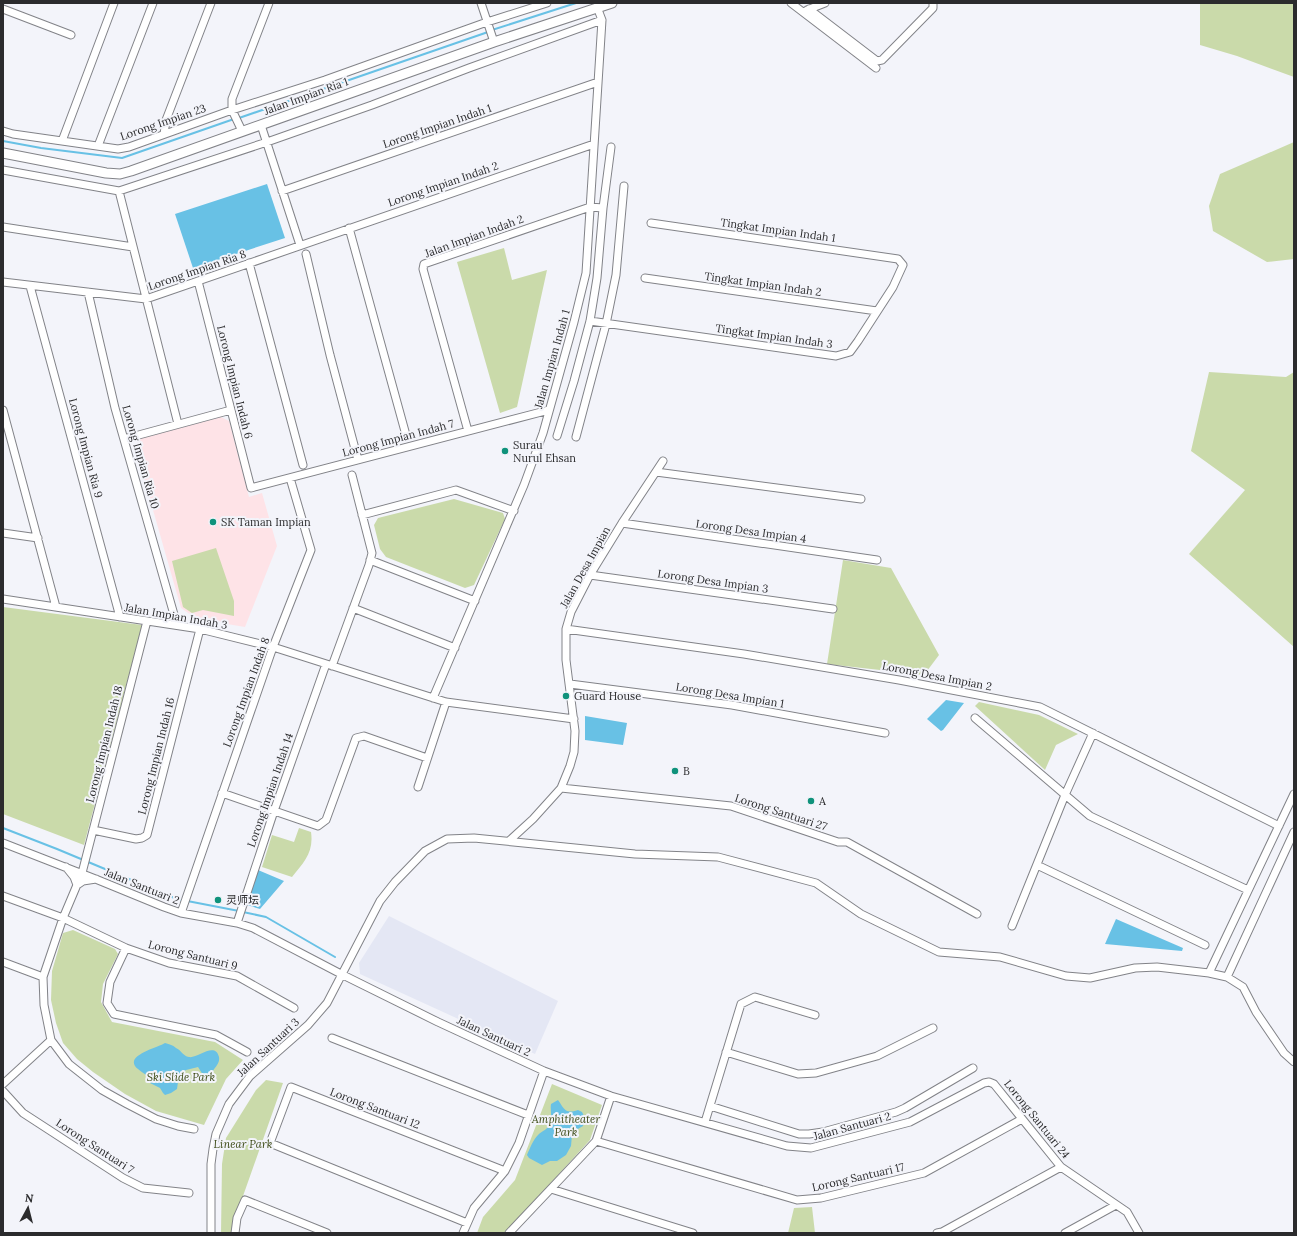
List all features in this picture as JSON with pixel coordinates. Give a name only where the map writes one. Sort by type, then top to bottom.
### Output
[{"type":"street","points":[[62,141],[114,3]]},
{"type":"street","points":[[98,146],[153,3]]},
{"type":"street","points":[[164,134],[166,120],[211,3]]},
{"type":"street","points":[[240,128],[234,113],[232,99],[269,3]]},
{"type":"street","points":[[481,3],[493,38]]},
{"type":"street","name":"Lorong Impian 23","points":[[3,131],[13,134],[118,149],[129,147],[164,134],[234,113],[547,3]]},
{"type":"street","name":"Jalan Impian Ria 1","points":[[3,153],[120,174],[240,128],[261,125],[493,38],[612,3]]},
{"type":"street","points":[[791,3],[806,11],[877,61],[882,60],[933,8],[933,3]]},
{"type":"street","points":[[806,11],[825,3]]},
{"type":"street","name":"Jalan Impian Indah 1","points":[[433,698],[514,511],[543,432],[574,322],[586,273],[602,20],[597,7]]},
{"type":"street","points":[[3,9],[71,35]]},
{"type":"street","points":[[806,11],[876,68]]},
{"type":"street","points":[[3,170],[119,191],[372,106],[469,68],[602,20]]},
{"type":"street","name":"Lorong Impian Indah 1","points":[[282,191],[598,82]]},
{"type":"street","points":[[261,125],[300,246]]},
{"type":"street","name":"Lorong Impian Indah 2","points":[[300,246],[594,144]]},
{"type":"street","points":[[557,436],[590,321],[597,278],[603,208],[611,147]]},
{"type":"street","points":[[576,437],[606,324],[616,275],[624,186]]},
{"type":"street","points":[[119,191],[178,424]]},
{"type":"street","name":"Jalan Impian Indah 2","points":[[468,431],[423,269],[424,264],[590,206],[603,208]]},
{"type":"street","name":"Tingkat Impian Indah 1","points":[[651,223],[898,259],[902,261]]},
{"type":"street","points":[[3,228],[133,247]]},
{"type":"street","points":[[349,228],[406,434]]},
{"type":"street","name":"Lorong Impian Ria 8","points":[[3,282],[146,299],[300,246]]},
{"type":"street","points":[[306,254],[330,355],[358,460]]},
{"type":"street","name":"Tingkat Impian Indah 3","points":[[590,321],[836,356],[850,352],[893,287],[903,265],[902,261]]},
{"type":"street","points":[[249,263],[303,465]]},
{"type":"street","name":"Tingkat Impian Indah 2","points":[[645,278],[877,311]]},
{"type":"street","name":"Lorong Impian Indah 6","points":[[198,281],[252,488]]},
{"type":"street","name":"Lorong Impian Ria 9","points":[[30,286],[120,617]]},
{"type":"street","name":"Lorong Impian Ria 10","points":[[88,292],[124,439],[177,626]]},
{"type":"street","points":[[3,410],[56,607]]},
{"type":"street","points":[[124,439],[231,410]]},
{"type":"street","name":"Lorong Impian Indah 7","points":[[252,488],[549,410]]},
{"type":"street","name":"Jalan Desa Impian","points":[[509,841],[533,819],[561,788],[570,766],[574,752],[574,719],[566,660],[566,629],[572,612],[590,575],[622,523],[663,462]]},
{"type":"street","points":[[656,472],[861,499]]},
{"type":"street","points":[[352,475],[372,553],[370,560],[475,601]]},
{"type":"street","name":"Lorong Impian Indah 8","points":[[182,910],[273,648],[311,550],[290,478]]},
{"type":"street","points":[[362,515],[456,490],[514,511]]},
{"type":"street","name":"Lorong Desa Impian 4","points":[[622,523],[877,560]]},
{"type":"street","points":[[3,533],[38,538]]},
{"type":"street","name":"Lorong Impian Indah 14","points":[[238,921],[274,811],[329,665],[353,608],[370,560]]},
{"type":"street","name":"Lorong Desa Impian 3","points":[[590,575],[833,609]]},
{"type":"street","name":"Jalan Impian Indah 3","points":[[3,599],[200,629],[273,648],[446,702],[574,719]]},
{"type":"street","points":[[353,608],[455,648]]},
{"type":"street","name":"Lorong Impian Indah 18","points":[[43,977],[63,918],[82,873],[147,621]]},
{"type":"street","name":"Lorong Impian Indah 16","points":[[93,830],[136,839],[147,835],[200,629]]},
{"type":"street","name":"Lorong Desa Impian 2","points":[[566,629],[751,655],[899,680],[1040,707],[1279,826]]},
{"type":"street","name":"Lorong Desa Impian 1","points":[[570,684],[732,705],[885,733]]},
{"type":"street","points":[[418,788],[446,702]]},
{"type":"street","points":[[975,718],[1090,816],[1248,890]]},
{"type":"street","points":[[1012,926],[1065,795],[1093,733]]},
{"type":"street","points":[[222,793],[318,826],[326,820],[356,738],[364,736],[427,758]]},
{"type":"street","name":"Lorong Santuari 27","points":[[561,788],[731,806],[838,842],[847,842],[977,914]]},
{"type":"street","points":[[1209,973],[1294,794]]},
{"type":"street","points":[[1294,832],[1227,977],[1243,987],[1256,1012],[1284,1053],[1294,1062]]},
{"type":"street","name":"Jalan Santuari 3","points":[[211,1233],[211,1164],[216,1134],[229,1104],[250,1076],[308,1025],[327,1003],[380,901],[394,882],[425,851],[447,839],[474,838],[635,854],[718,858],[816,883],[862,914],[940,952],[1000,957],[1066,976],[1090,978],[1135,968],[1157,967],[1209,973],[1227,977]]},
{"type":"street","name":"Jalan Santuari 2","points":[[3,842],[97,879],[145,900],[182,910],[238,921],[438,1022],[544,1071],[611,1096],[787,1146],[812,1148],[910,1122],[984,1083],[989,1082]]},
{"type":"street","points":[[1037,865],[1205,945]]},
{"type":"street","points":[[66,867],[74,877],[77,885],[84,881],[97,879]]},
{"type":"street","name":"Lorong Santuari 9","points":[[3,896],[63,918],[126,948],[169,963],[237,976],[294,1008]]},
{"type":"street","points":[[126,948],[110,982],[107,1003],[114,1014],[216,1035],[247,1052]]},
{"type":"street","points":[[3,962],[43,977],[44,1005],[51,1040],[69,1064],[102,1090],[156,1119],[178,1126],[194,1128]]},
{"type":"street","points":[[704,1122],[741,1004],[755,997],[815,1015]]},
{"type":"street","points":[[726,1052],[798,1074],[816,1073],[877,1056],[933,1028]]},
{"type":"street","points":[[332,1038],[528,1115]]},
{"type":"street","points":[[3,1084],[51,1040]]},
{"type":"street","points":[[710,1106],[799,1134],[823,1132],[896,1112],[973,1068]]},
{"type":"street","points":[[463,1233],[474,1208],[506,1171],[518,1143],[544,1071]]},
{"type":"street","name":"Lorong Santuari 24","points":[[989,1082],[994,1084],[1061,1167],[1127,1212],[1139,1233]]},
{"type":"street","name":"Lorong Santuari 12","points":[[467,1223],[270,1143],[292,1087],[506,1171]]},
{"type":"street","name":"Lorong Santuari 7","points":[[3,1091],[23,1113],[122,1178],[143,1188],[189,1193]]},
{"type":"street","points":[[509,1233],[596,1141],[611,1096]]},
{"type":"street","name":"Lorong Santuari 17","points":[[596,1141],[797,1200],[821,1198],[924,1173],[1022,1119]]},
{"type":"street","points":[[937,1233],[942,1232],[1061,1167]]},
{"type":"street","points":[[551,1189],[693,1233]]},
{"type":"street","points":[[235,1233],[237,1218],[245,1200],[327,1233]]},
{"type":"street","points":[[1065,1233],[1116,1205]]},
{"type":"shaded area","name":"SK Taman Impian","points":[[221,417],[229,421],[249,497],[262,493],[277,546],[245,627],[219,621],[215,621],[215,623],[205,621],[205,619],[202,618],[190,620],[191,615],[181,608],[135,447],[139,439]]},
{"type":"shaded area","points":[[389,916],[558,1001],[535,1054],[360,974],[359,963]]},
{"type":"green space","points":[[1200,3],[1294,3],[1294,77],[1237,56],[1200,45]]},
{"type":"green space","points":[[1294,142],[1294,259],[1267,262],[1213,231],[1209,206],[1220,174]]},
{"type":"green space","points":[[504,248],[512,280],[547,270],[517,407],[500,413],[457,262]]},
{"type":"green space","points":[[1209,372],[1286,377],[1294,372],[1294,647],[1189,554],[1245,490],[1191,451]]},
{"type":"green space","points":[[454,499],[503,513],[505,519],[474,585],[465,588],[386,557],[380,549],[374,525],[378,518]]},
{"type":"green space","points":[[216,548],[234,601],[234,616],[203,610],[192,613],[183,607],[172,561]]},
{"type":"green space","points":[[843,560],[891,568],[939,655],[924,675],[827,664]]},
{"type":"green space","points":[[3,607],[142,625],[84,845],[3,814]]},
{"type":"green space","points":[[979,702],[1039,715],[1078,734],[1056,745],[1045,770],[975,706]]},
{"type":"green space","points":[[299,828],[311,832],[312,839],[307,856],[292,877],[262,867],[272,835],[294,842]]},
{"type":"green space","name":"Ski Slide Park","points":[[73,930],[115,949],[118,954],[103,984],[101,1002],[112,1022],[215,1042],[243,1060],[226,1079],[204,1125],[156,1111],[125,1094],[77,1059],[63,1043],[56,1023],[51,1000],[52,971],[63,933]]},
{"type":"green space","name":"Linear Park","points":[[266,1080],[283,1083],[231,1233],[221,1233],[222,1164],[226,1138],[256,1090]]},
{"type":"green space","name":"Amphitheater Park","points":[[552,1084],[602,1105],[590,1140],[505,1233],[477,1233],[483,1217],[515,1180]]},
{"type":"green space","points":[[812,1207],[815,1233],[788,1233],[794,1208]]},
{"type":"water","points":[[267,184],[285,238],[193,268],[175,214]]},
{"type":"water","points":[[946,700],[964,703],[941,731],[927,719]]},
{"type":"water","points":[[585,716],[627,723],[623,745],[585,740]]},
{"type":"water","points":[[258,870],[284,881],[260,909],[247,905]]},
{"type":"water","points":[[1116,919],[1183,948],[1182,951],[1105,944]]},
{"type":"water","points":[[165,1043],[173,1046],[189,1057],[210,1050],[217,1052],[219,1061],[210,1078],[205,1078],[198,1067],[186,1070],[179,1075],[177,1089],[165,1095],[160,1088],[150,1083],[147,1076],[134,1064],[134,1060],[142,1053]]},
{"type":"water","points":[[558,1100],[566,1110],[570,1112],[578,1110],[582,1112],[585,1118],[583,1126],[576,1130],[572,1135],[571,1146],[566,1155],[557,1161],[550,1161],[542,1165],[529,1158],[527,1155],[536,1137],[550,1125],[551,1104]]},
{"type":"waterway","points":[[492,30],[576,3]]},
{"type":"waterway","points":[[239,118],[488,32]]},
{"type":"waterway","points":[[3,141],[41,148],[122,158],[234,119]]},
{"type":"waterway","points":[[3,828],[177,899],[239,911]]},
{"type":"waterway","points":[[243,912],[266,917],[335,957]]},
{"type":"place","name":"Surau Nurul Ehsan","points":[[505,451]]},
{"type":"place","name":"SK Taman Impian","points":[[213,522]]},
{"type":"place","name":"Guard House","points":[[566,696]]},
{"type":"place","name":"B","points":[[675,771]]},
{"type":"place","name":"A","points":[[811,801]]},
{"type":"place","name":"灵师坛","points":[[218,900]]}]
